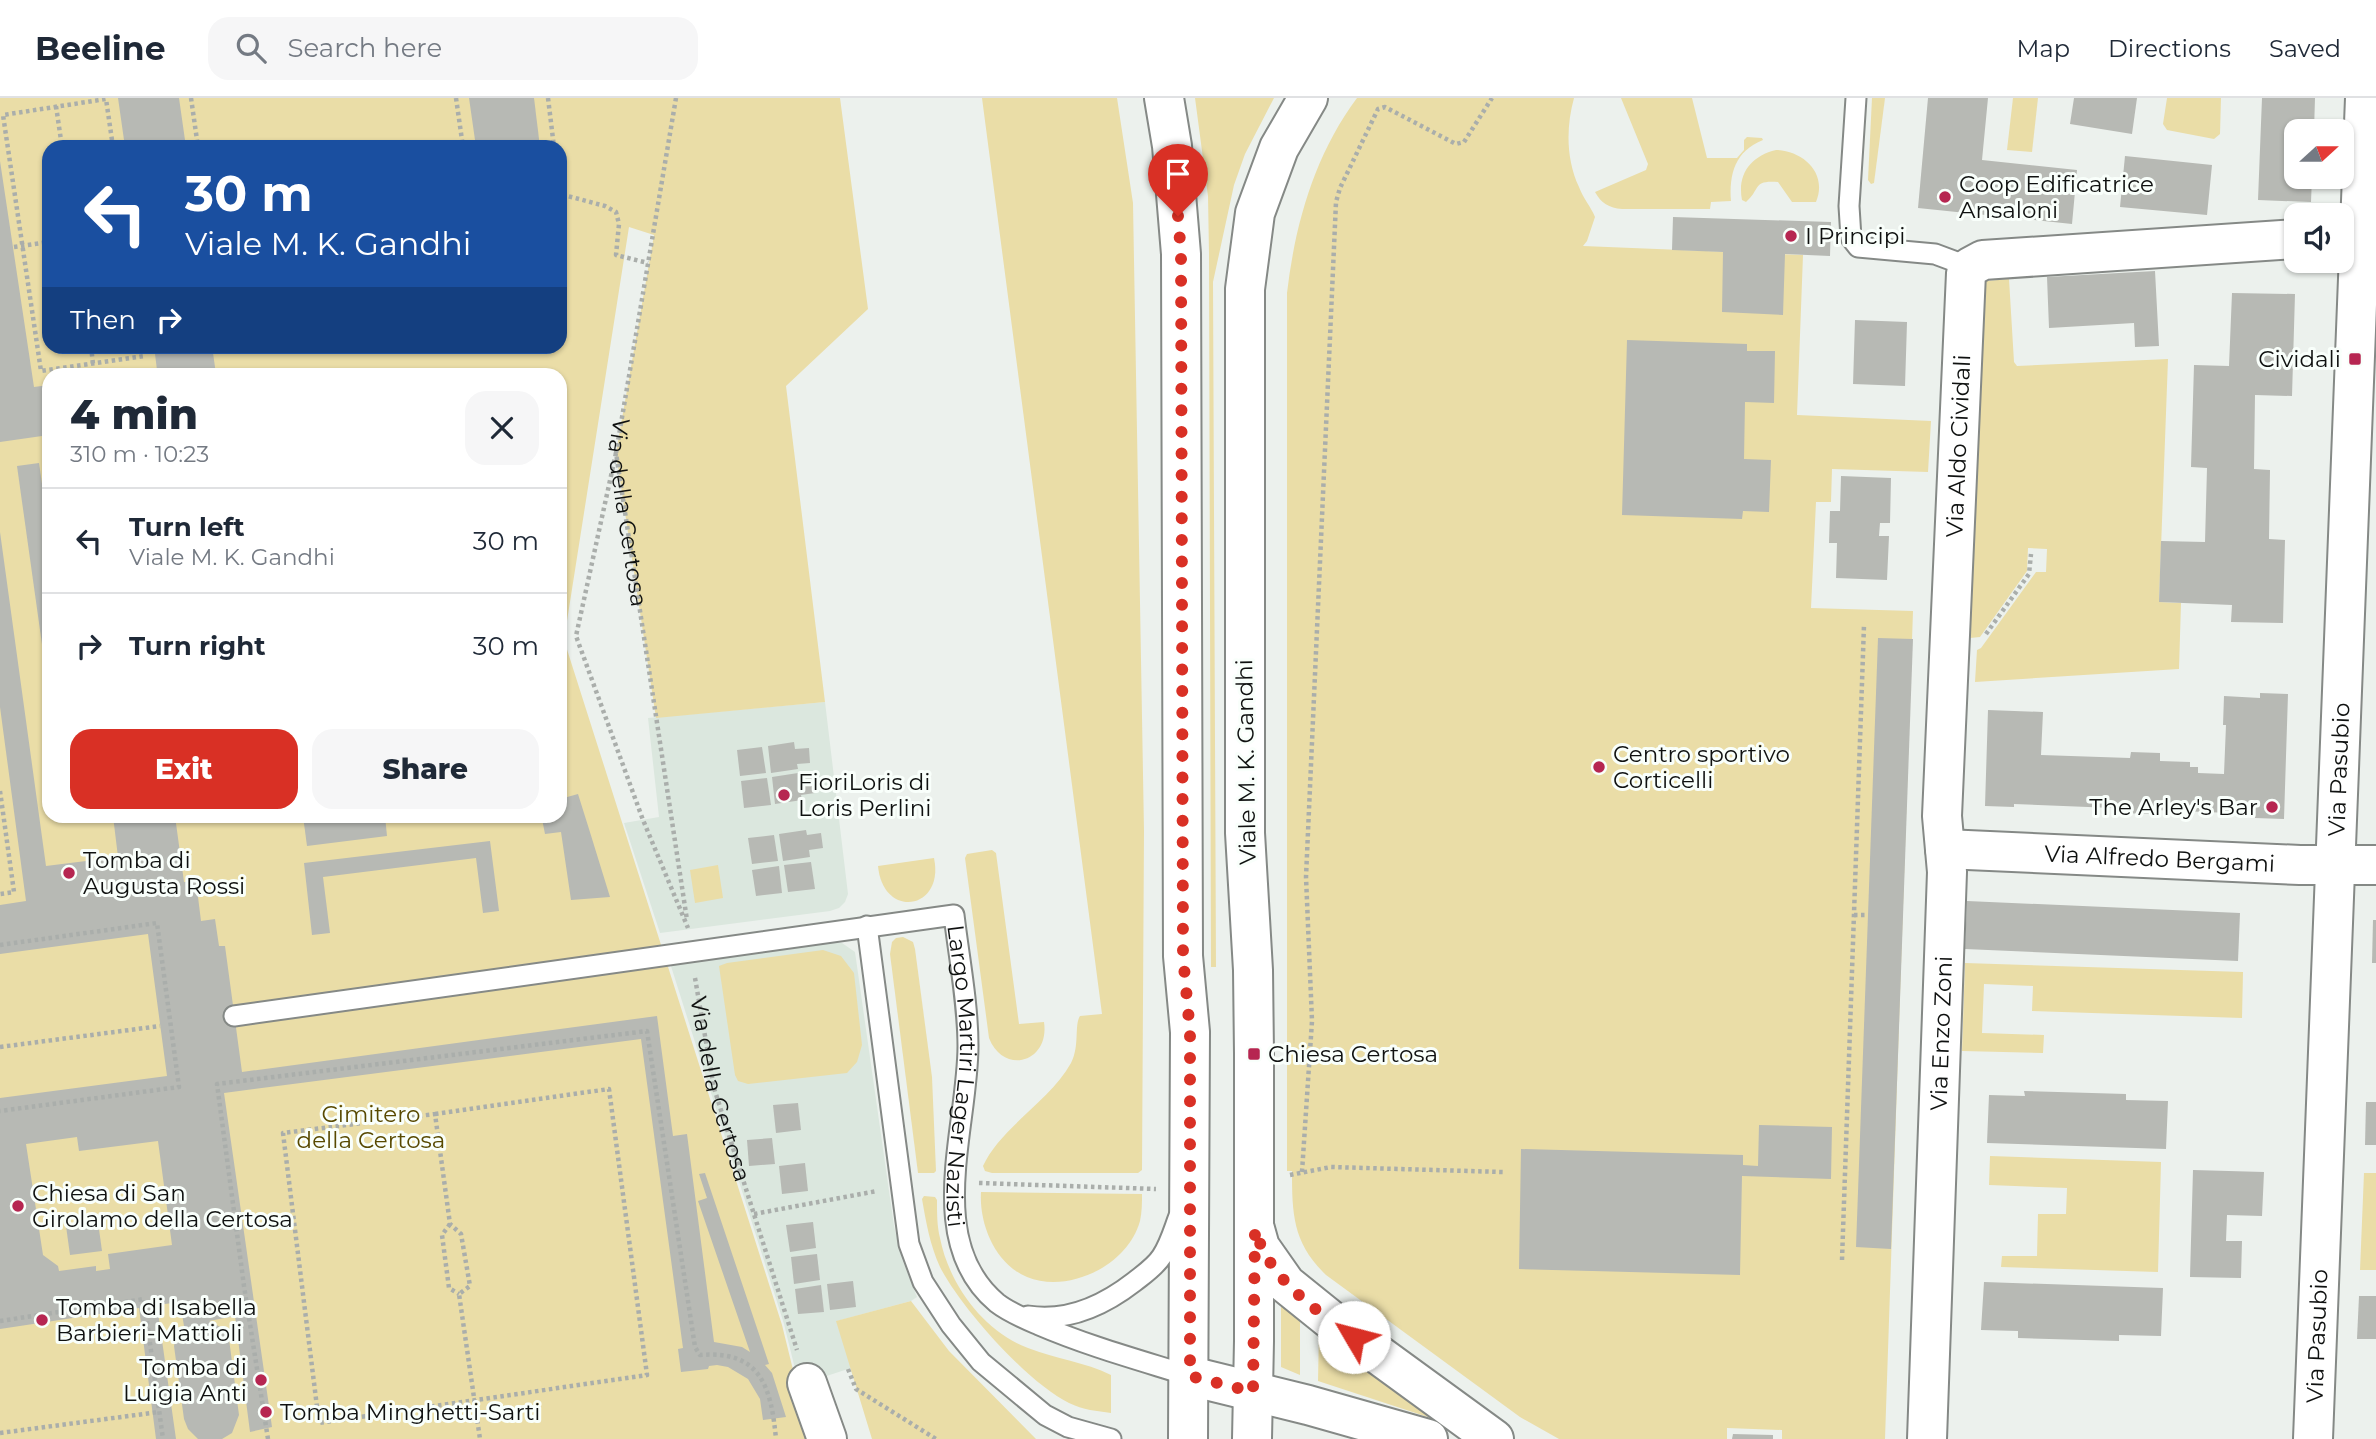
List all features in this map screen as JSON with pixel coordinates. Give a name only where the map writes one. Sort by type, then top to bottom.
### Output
[{"type":"street","points":[[1164,98],[1172,146],[1181,254],[1183,956],[1190,1032],[1188,1439]]},
{"type":"street","name":"Viale M. K. Gandhi","points":[[1252,1439],[1241,1389],[1255,1229],[1253,970],[1245,834],[1245,289],[1255,213],[1279,148],[1308,98]]},
{"type":"street","name":"Via Pasubio","points":[[2313,1439],[2365,98]]},
{"type":"street","points":[[1970,267],[1983,260],[2047,254],[2284,240]]},
{"type":"street","name":"Via Aldo Cividali","points":[[1965,635],[1965,280],[1970,267]]},
{"type":"street","name":"Via Enzo Zoni","points":[[1927,1439],[1946,898],[1942,816],[1965,635]]},
{"type":"street","name":"Via Alfredo Bergami","points":[[1945,849],[2376,865]]},
{"type":"street","points":[[1255,1229],[1260,1247],[1286,1284],[1332,1321],[1494,1439]]},
{"type":"street","name":"Largo Martiri Lager Nazisti","points":[[1190,1376],[1339,1413],[1427,1439]]},
{"type":"street","points":[[807,1383],[827,1439]]},
{"type":"lane","points":[[1856,98],[1849,205],[1851,238],[1858,247],[1935,254],[1970,267]]},
{"type":"lane","name":"Largo Martiri Lager Nazisti","points":[[234,1016],[954,915],[968,1049],[955,1184],[956,1229],[966,1261],[976,1279],[998,1304],[1012,1313],[1061,1335],[1190,1376]]},
{"type":"lane","points":[[867,926],[909,1244],[923,1282],[951,1325],[981,1362],[1045,1415],[1066,1439]]},
{"type":"lane","points":[[1012,1313],[1035,1317],[1066,1316],[1095,1307],[1118,1294],[1150,1270],[1161,1257],[1190,1189]]},
{"type":"lane","points":[[1045,1415],[1068,1427],[1111,1439]]},
{"type":"path","points":[[191,98],[197,140]]},
{"type":"path","points":[[456,98],[462,140]]},
{"type":"path","points":[[548,98],[553,140]]},
{"type":"path","name":"Via della Certosa","points":[[616,453],[688,929],[643,820],[576,636],[616,453],[676,98]]},
{"type":"path","points":[[1302,1172],[1311,1021],[1306,877],[1336,202],[1378,108],[1385,107],[1457,144],[1464,142],[1492,98]]},
{"type":"path","points":[[42,371],[3,115],[106,99],[112,140]]},
{"type":"path","points":[[56,107],[61,140]]},
{"type":"path","points":[[567,196],[605,206],[616,212],[619,224],[616,255],[648,263]]},
{"type":"path","points":[[14,247],[42,243]]},
{"type":"path","points":[[91,354],[93,364]]},
{"type":"path","points":[[63,368],[144,354]]},
{"type":"path","points":[[1965,635],[2029,574],[2031,554]]},
{"type":"path","points":[[1842,1260],[1864,625]]},
{"type":"path","points":[[0,792],[14,892],[0,894]]},
{"type":"path","points":[[1854,915],[1868,915]]},
{"type":"path","points":[[0,945],[157,923],[179,1087],[0,1111]]},
{"type":"path","name":"Via della Certosa","points":[[695,973],[714,1088],[807,1383]]},
{"type":"path","points":[[0,1047],[160,1026]]},
{"type":"path","points":[[268,1439],[217,1084],[647,1031],[695,1348],[700,1355],[716,1353],[743,1360],[755,1370],[768,1393],[776,1439]]},
{"type":"path","points":[[609,1089],[647,1375],[475,1399],[318,1423],[283,1133],[609,1089]]},
{"type":"path","points":[[435,1114],[450,1224],[461,1234],[470,1286],[459,1294]]},
{"type":"path","points":[[1279,1177],[1331,1167],[1503,1172]]},
{"type":"path","points":[[978,1183],[1150,1189]]},
{"type":"path","points":[[754,1214],[888,1189]]},
{"type":"path","points":[[450,1224],[442,1235],[449,1288],[459,1294]]},
{"type":"path","points":[[459,1294],[480,1439]]},
{"type":"path","points":[[0,1321],[144,1299],[163,1439]]},
{"type":"path","points":[[848,1369],[856,1389],[936,1439]]},
{"type":"path","points":[[1,1439],[0,1432],[159,1412]]},
{"type":"shaded area","points":[[825,702],[848,894],[845,902],[830,911],[660,933],[624,823],[659,817],[648,718]]},
{"type":"shaded area","points":[[842,943],[855,952],[894,1226],[902,1259],[917,1297],[911,1301],[837,1321],[851,1368],[799,1385],[784,1324],[670,963]]},
{"type":"green space","name":"Cimitero della Certosa","points":[[0,98],[840,98],[868,309],[786,386],[825,702],[656,718],[616,453],[654,235],[629,227],[567,621],[567,368],[42,368],[42,823],[567,823],[567,649],[782,1325],[810,1439],[0,1439]]},
{"type":"green space","points":[[982,98],[1117,98],[1133,203],[1144,831],[1142,1170],[1138,1173],[992,1173],[985,1171],[983,1166],[1001,1139],[1062,1077],[1074,1056],[1080,1016],[1102,1014]]},
{"type":"green space","points":[[1195,98],[1274,98],[1245,154],[1234,185],[1213,282],[1216,967],[1211,967],[1208,196]]},
{"type":"green space","name":"Centro sportivo Corticelli","points":[[1357,98],[1574,98],[1569,132],[1570,154],[1579,187],[1595,217],[1583,246],[1803,255],[1797,415],[1931,421],[1928,472],[1832,469],[1831,502],[1816,502],[1811,608],[1913,611],[1885,1439],[1782,1439],[1782,1430],[1727,1428],[1727,1439],[1559,1439],[1520,1417],[1326,1275],[1301,1240],[1294,1215],[1292,1171],[1287,1171],[1287,293],[1295,241],[1309,191],[1329,142]]},
{"type":"green space","points":[[1621,98],[1692,98],[1707,158],[1737,158],[1744,150],[1744,140],[1747,137],[1762,138],[1763,140],[1746,150],[1736,164],[1731,182],[1731,201],[1711,202],[1710,209],[1622,209],[1603,202],[1595,192],[1646,170],[1648,164]]},
{"type":"green space","points":[[1872,98],[1885,98],[1874,183],[1871,184],[1868,180]]},
{"type":"green space","points":[[2013,98],[2038,98],[2032,152],[2007,150]]},
{"type":"green space","points":[[2167,98],[2221,98],[2220,134],[2214,139],[2167,130],[2163,124]]},
{"type":"green space","points":[[1776,150],[1795,154],[1811,166],[1819,182],[1816,202],[1792,202],[1778,182],[1760,184],[1746,202],[1742,200],[1742,182],[1748,168],[1759,157]]},
{"type":"green space","points":[[2009,279],[2014,362],[2017,366],[2168,359],[2159,602],[2181,603],[2179,669],[1975,682],[1977,650],[2036,572],[2046,572],[2047,549],[2028,548],[2027,571],[1980,637],[1970,638],[1986,281]]},
{"type":"green space","points":[[992,850],[996,853],[1019,1024],[1044,1022],[1044,1036],[1040,1047],[1033,1055],[1024,1059],[1005,1057],[996,1050],[989,1038],[965,858],[967,854]]},
{"type":"green space","points":[[934,858],[935,875],[931,889],[922,898],[912,902],[901,901],[890,895],[882,883],[878,866]]},
{"type":"green space","points":[[718,865],[723,898],[695,903],[690,870]]},
{"type":"green space","points":[[903,937],[913,942],[915,949],[932,1077],[934,1173],[918,1173],[890,954],[892,942]]},
{"type":"green space","points":[[823,950],[841,956],[854,973],[862,1045],[857,1062],[847,1073],[748,1084],[738,1081],[719,966]]},
{"type":"green space","points":[[1965,963],[2243,972],[2242,1018],[2032,1011],[2033,986],[1984,984],[1982,1033],[2044,1035],[2043,1053],[1962,1051]]},
{"type":"green space","points":[[1990,1156],[2161,1162],[2158,1272],[2001,1267],[2002,1256],[2037,1256],[2038,1214],[2066,1214],[2067,1188],[1989,1185]]},
{"type":"green space","points":[[2364,1173],[2376,1173],[2376,1270],[2360,1270]]},
{"type":"green space","points":[[981,1192],[1142,1194],[1141,1218],[1133,1237],[1110,1263],[1078,1278],[1061,1282],[1043,1281],[1016,1271],[998,1253],[986,1230]]},
{"type":"green space","points":[[924,1196],[935,1197],[937,1200],[938,1229],[945,1255],[951,1272],[970,1304],[997,1330],[1012,1340],[1039,1352],[1111,1375],[1111,1413],[1080,1407],[1053,1393],[1016,1362],[979,1323],[940,1267],[927,1225],[922,1199]]},
{"type":"green space","points":[[911,1301],[949,1351],[1036,1439],[872,1439],[836,1321]]},
{"type":"green space","points":[[1283,1304],[1300,1315],[1300,1375],[1281,1367]]},
{"type":"green space","points":[[1319,1330],[1440,1421],[1318,1381]]},
{"type":"building","points":[[118,98],[179,98],[185,140],[124,140]]},
{"type":"building","points":[[469,98],[534,98],[539,140],[475,140]]},
{"type":"building","points":[[1928,98],[1988,98],[1982,160],[2077,170],[2072,224],[1918,208]]},
{"type":"building","points":[[2074,98],[2137,98],[2132,134],[2070,124]]},
{"type":"building","points":[[2262,98],[2315,98],[2314,119],[2284,119],[2284,189],[2312,189],[2311,202],[2258,200]]},
{"type":"building","points":[[2125,156],[2212,165],[2207,215],[2120,207]]},
{"type":"building","points":[[0,161],[34,387],[42,386],[42,436],[0,442]]},
{"type":"building","points":[[1673,217],[1831,222],[1830,256],[1785,254],[1783,315],[1722,312],[1723,252],[1672,250]]},
{"type":"building","points":[[2155,271],[2159,346],[2135,347],[2134,323],[2049,328],[2047,277]]},
{"type":"building","points":[[2232,293],[2295,294],[2292,396],[2255,395],[2254,469],[2270,470],[2269,539],[2285,540],[2283,623],[2231,622],[2232,605],[2159,602],[2161,541],[2205,542],[2207,468],[2191,467],[2194,365],[2229,366]]},
{"type":"building","points":[[1855,320],[1907,322],[1905,386],[1853,384]]},
{"type":"building","points":[[1627,340],[1747,344],[1747,351],[1775,351],[1774,403],[1745,402],[1744,459],[1771,460],[1769,512],[1743,511],[1742,519],[1622,515]]},
{"type":"building","points":[[155,354],[213,354],[215,368],[157,368]]},
{"type":"building","points":[[39,463],[42,484],[42,644],[17,466]]},
{"type":"building","points":[[1841,476],[1891,478],[1890,523],[1880,523],[1879,536],[1889,536],[1887,580],[1836,578],[1837,543],[1829,543],[1830,511],[1840,511]]},
{"type":"building","points":[[0,532],[46,866],[118,857],[114,823],[176,823],[184,882],[196,881],[201,921],[215,919],[219,946],[225,946],[242,1072],[657,1016],[673,1136],[687,1134],[714,1342],[742,1347],[750,1352],[698,1201],[707,1198],[699,1174],[705,1173],[769,1364],[765,1365],[772,1373],[786,1417],[763,1420],[760,1399],[748,1379],[728,1367],[717,1365],[709,1366],[708,1369],[681,1372],[678,1349],[683,1348],[641,1039],[224,1093],[272,1427],[250,1432],[235,1316],[209,1321],[222,1328],[229,1339],[239,1415],[232,1433],[222,1439],[198,1439],[188,1429],[184,1419],[174,1346],[176,1337],[184,1326],[180,1302],[157,1305],[176,1439],[156,1439],[139,1308],[0,1329],[0,1098],[167,1076],[148,934],[0,954],[0,905],[26,901],[0,707]],"holes":[[[77,1137],[79,1151],[158,1141],[172,1245],[108,1254],[110,1269],[96,1271],[96,1266],[59,1271],[58,1266],[43,1255],[26,1144]]]},
{"type":"building","points":[[1878,638],[1913,639],[1891,1249],[1856,1247]]},
{"type":"building","points":[[2260,693],[2288,694],[2284,819],[2255,818],[2255,814],[2155,810],[2155,814],[2113,813],[2113,808],[2014,804],[2014,807],[1985,806],[1988,710],[2043,712],[2041,755],[2130,758],[2131,752],[2160,753],[2160,761],[2190,762],[2190,767],[2198,767],[2198,773],[2224,774],[2224,696],[2260,698]]},
{"type":"building","points":[[794,742],[795,749],[809,748],[810,763],[797,764],[798,769],[771,773],[768,746]]},
{"type":"building","points":[[762,747],[766,773],[740,776],[737,750]]},
{"type":"building","points":[[798,773],[799,779],[813,777],[815,793],[801,795],[802,800],[775,804],[772,777]]},
{"type":"building","points":[[767,778],[771,805],[744,808],[741,781]]},
{"type":"building","points":[[578,794],[610,897],[571,900],[561,832],[545,834],[543,823],[567,823],[567,797]]},
{"type":"building","points":[[304,823],[386,823],[387,836],[307,846]]},
{"type":"building","points":[[806,830],[807,835],[821,833],[823,848],[809,850],[810,857],[783,861],[779,834]]},
{"type":"building","points":[[774,835],[778,861],[752,864],[748,838]]},
{"type":"building","points":[[490,841],[499,911],[483,913],[476,858],[323,877],[330,933],[312,935],[304,863]]},
{"type":"building","points":[[811,862],[815,889],[788,892],[784,865]]},
{"type":"building","points":[[779,866],[782,893],[756,896],[752,870]]},
{"type":"building","points":[[1967,901],[2240,913],[2238,961],[1965,949]]},
{"type":"building","points":[[2373,920],[2376,920],[2376,963],[2372,963]]},
{"type":"building","points":[[2024,1091],[2126,1094],[2126,1100],[2168,1101],[2166,1149],[1987,1143],[1989,1095],[2025,1096]]},
{"type":"building","points":[[2366,1102],[2376,1102],[2376,1145],[2365,1145]]},
{"type":"building","points":[[798,1103],[801,1130],[776,1133],[773,1105]]},
{"type":"building","points":[[1759,1125],[1832,1127],[1831,1179],[1742,1176],[1740,1275],[1519,1269],[1521,1149],[1743,1155],[1743,1165],[1758,1166]]},
{"type":"building","points":[[772,1138],[775,1164],[749,1166],[747,1140]]},
{"type":"building","points":[[805,1163],[808,1191],[782,1194],[779,1166]]},
{"type":"building","points":[[2193,1170],[2264,1172],[2262,1216],[2227,1215],[2226,1241],[2242,1241],[2241,1278],[2190,1277]]},
{"type":"building","points":[[98,1222],[102,1251],[70,1255],[66,1226]]},
{"type":"building","points":[[813,1222],[816,1248],[790,1252],[786,1225]]},
{"type":"building","points":[[817,1254],[820,1280],[794,1284],[791,1257]]},
{"type":"building","points":[[853,1281],[856,1307],[830,1310],[827,1284]]},
{"type":"building","points":[[1984,1282],[2163,1288],[2161,1336],[2119,1335],[2119,1341],[2018,1338],[2018,1331],[1981,1330]]},
{"type":"building","points":[[821,1285],[824,1312],[798,1314],[795,1289]]},
{"type":"building","points":[[2359,1296],[2376,1296],[2376,1339],[2357,1339]]},
{"type":"building","points":[[1733,1434],[1773,1435],[1773,1439],[1732,1439]]},
{"type":"place","name":"Coop Edificatrice Ansaloni","points":[[1945,197]]},
{"type":"place","name":"I Principi","points":[[1791,236]]},
{"type":"place","name":"Cividali","points":[[2355,359]]},
{"type":"place","name":"Centro sportivo Corticelli","points":[[1599,767]]},
{"type":"place","name":"FioriLoris di Loris Perlini","points":[[784,795]]},
{"type":"place","name":"The Arley's Bar","points":[[2272,807]]},
{"type":"place","name":"Tomba di Augusta Rossi","points":[[69,873]]},
{"type":"place","name":"Chiesa Certosa","points":[[1254,1054]]},
{"type":"place","name":"Chiesa di San Girolamo della Certosa","points":[[18,1206]]},
{"type":"place","name":"Tomba di Isabella Barbieri-Mattioli","points":[[42,1320]]},
{"type":"place","name":"Tomba di Luigia Anti","points":[[261,1380]]},
{"type":"place","name":"Tomba Minghetti-Sarti","points":[[266,1412]]},
{"type":"route","points":[[1178,216],[1181,254],[1183,956],[1190,1032],[1190,1376],[1253,1392],[1255,1229],[1260,1247],[1286,1284],[1354,1337]]}]
